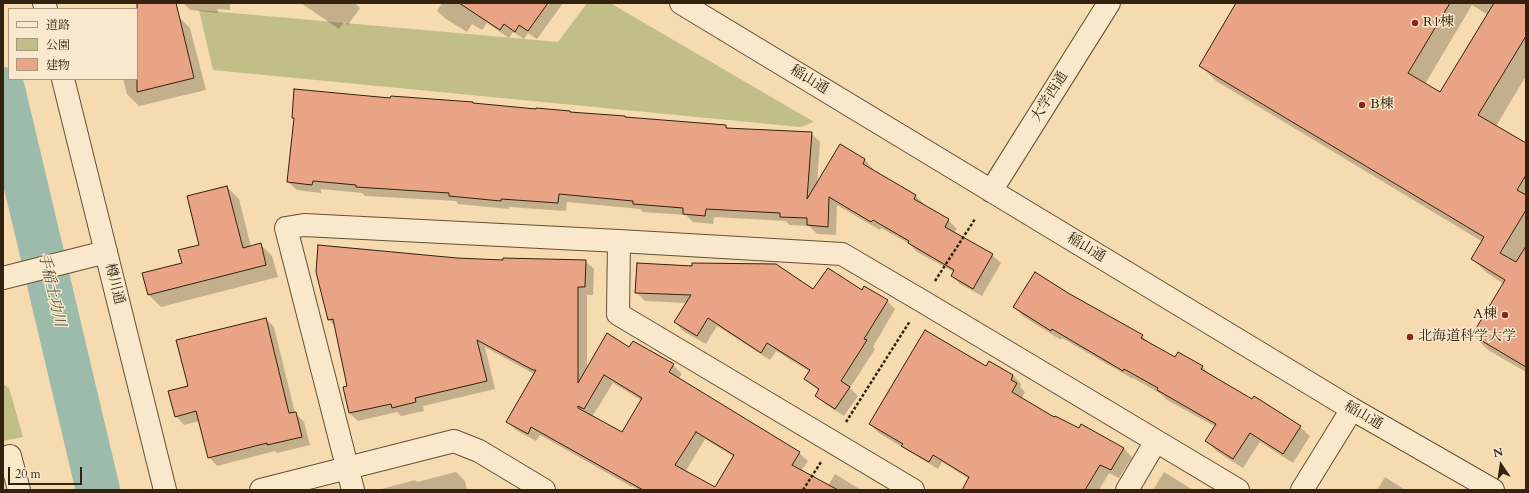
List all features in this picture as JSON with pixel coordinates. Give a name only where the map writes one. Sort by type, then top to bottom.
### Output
[{"type":"street","name":"稲山通","points":[[681,3],[1352,409],[1493,490]]},
{"type":"street","name":"大学西通","points":[[991,191],[1109,3]]},
{"type":"street","name":"樽川通","points":[[63,80],[165,490]]},
{"type":"street","points":[[353,490],[286,228],[304,225],[842,254],[1238,490]]},
{"type":"street","points":[[619,241],[618,314],[913,490]]},
{"type":"street","points":[[8,277],[106,252]]},
{"type":"street","points":[[1302,490],[1352,409]]},
{"type":"street","points":[[261,490],[454,440],[479,451],[544,490]]},
{"type":"street","points":[[1127,490],[1156,441]]},
{"type":"street","points":[[3,458],[10,456],[19,490]]},
{"type":"path","points":[[933,283],[975,219]]},
{"type":"path","points":[[803,490],[912,317]]},
{"type":"green space","points":[[587,3],[610,3],[814,122],[800,127],[213,70],[199,10],[558,42]]},
{"type":"green space","points":[[3,384],[9,388],[23,437],[3,441]]},
{"type":"building","points":[[137,3],[176,3],[194,78],[137,92]]},
{"type":"building","points":[[459,3],[548,3],[528,31],[519,25],[515,32],[504,24],[500,30]]},
{"type":"building","name":"B棟","points":[[1236,3],[1450,3],[1408,73],[1440,92],[1494,3],[1526,3],[1526,36],[1478,115],[1526,143],[1526,175],[1517,190],[1526,195],[1526,210],[1500,253],[1516,262],[1526,246],[1526,367],[1472,335],[1505,280],[1471,259],[1484,237],[1199,66]]},
{"type":"building","points":[[294,89],[390,98],[391,96],[473,102],[536,109],[726,125],[726,128],[812,132],[807,199],[840,144],[865,159],[863,164],[916,195],[914,199],[949,219],[945,227],[993,254],[973,289],[951,276],[954,270],[908,243],[909,241],[873,220],[871,222],[829,197],[828,227],[807,225],[807,218],[780,217],[780,213],[706,209],[705,216],[683,214],[683,208],[633,204],[633,201],[559,194],[558,203],[501,199],[501,201],[449,196],[449,193],[356,187],[356,185],[313,181],[312,185],[287,182],[294,118],[292,118]]},
{"type":"building","points":[[227,186],[243,248],[261,243],[266,265],[148,295],[142,273],[182,263],[178,250],[199,245],[187,196]]},
{"type":"building","points":[[318,245],[457,258],[503,260],[503,258],[586,260],[585,287],[578,287],[578,383],[607,333],[629,347],[633,341],[674,364],[669,372],[800,452],[792,465],[838,490],[643,490],[531,427],[528,434],[506,422],[536,370],[533,370],[477,340],[487,381],[415,398],[416,402],[392,408],[391,404],[349,413],[343,387],[347,386],[333,319],[328,320],[316,272]],"holes":[[[604,375],[642,398],[622,432],[578,408],[578,406],[584,409]],[[696,432],[734,455],[715,487],[675,465]]]},
{"type":"building","points":[[637,263],[692,266],[692,263],[776,264],[813,289],[828,268],[862,290],[864,286],[888,300],[864,339],[867,340],[841,381],[850,387],[835,409],[815,396],[819,389],[804,379],[810,370],[767,343],[761,353],[708,318],[697,336],[674,322],[691,295],[635,293]]},
{"type":"building","points":[[1035,272],[1068,293],[1143,335],[1141,338],[1175,357],[1178,352],[1203,366],[1201,369],[1252,399],[1254,396],[1301,426],[1283,454],[1250,433],[1233,459],[1205,441],[1216,424],[1157,390],[1158,388],[1124,369],[1123,371],[1052,329],[1051,331],[1013,307]]},
{"type":"building","points":[[266,318],[289,413],[296,412],[302,437],[267,445],[267,443],[208,458],[196,411],[175,417],[168,391],[188,386],[176,340]]},
{"type":"building","points":[[925,330],[986,366],[989,361],[1013,375],[1011,380],[1017,383],[1012,392],[1054,417],[1055,416],[1079,428],[1081,424],[1124,448],[1111,470],[1100,465],[1085,490],[962,490],[969,477],[933,455],[929,462],[901,446],[903,444],[869,424]]},
{"type":"waterway","name":"手稲土功川","points":[[3,89],[98,490]]},
{"type":"place","name":"R1棟","points":[[1415,23]]},
{"type":"place","name":"B棟","points":[[1362,105]]},
{"type":"place","name":"A棟","points":[[1505,315]]},
{"type":"place","name":"北海道科学大学","points":[[1410,337]]}]
